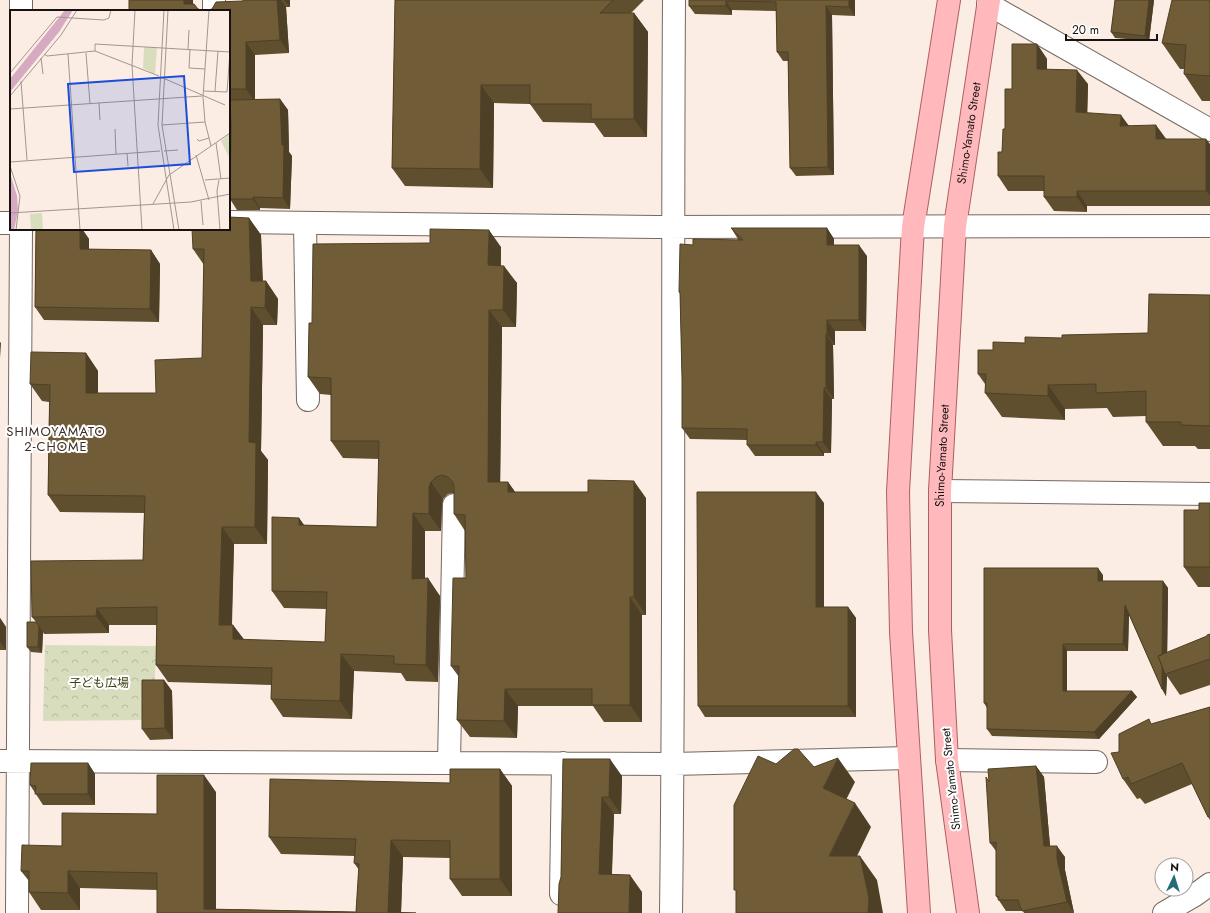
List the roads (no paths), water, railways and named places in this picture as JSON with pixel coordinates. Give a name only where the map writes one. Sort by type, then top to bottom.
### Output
[{"type":"main road","points":[[919,913],[901,632],[898,492],[913,227],[949,0]]},
{"type":"main road","name":"Shimo-Yamato Street","points":[[968,913],[947,760],[940,630],[940,491],[955,226],[989,2]]},
{"type":"street","points":[[671,913],[673,764],[672,227],[674,0]]},
{"type":"street","points":[[989,2],[1210,130]]},
{"type":"street","points":[[230,222],[672,227],[1210,226]]},
{"type":"street","points":[[305,223],[308,400]]},
{"type":"street","points":[[17,913],[9,761],[21,230]]},
{"type":"street","points":[[940,491],[1210,494]]},
{"type":"street","points":[[449,763],[454,505]]},
{"type":"street","points":[[9,761],[673,764],[908,758]]},
{"type":"street","points":[[947,760],[1096,762]]},
{"type":"street","points":[[561,894],[563,763]]},
{"type":"street","points":[[1164,913],[1195,896],[1210,884]]},
{"type":"district","name":"SHIMOYAMATO 2-CHOME","points":[[56,438]]},
{"type":"park label","name":"子ども広場","points":[[99,683]]}]
